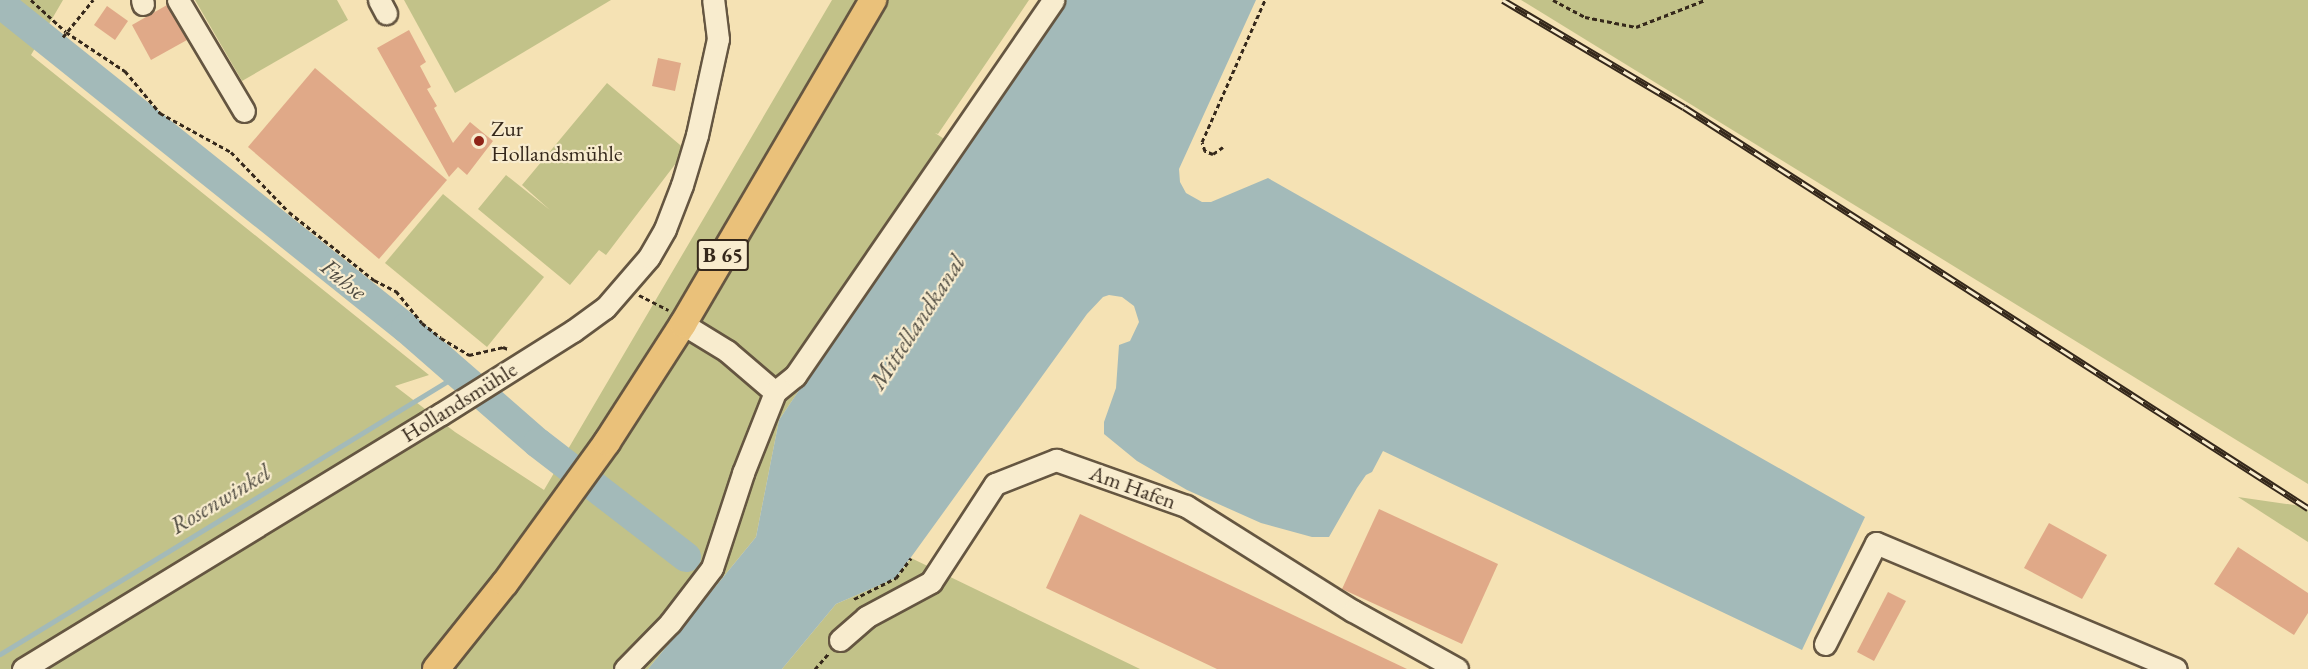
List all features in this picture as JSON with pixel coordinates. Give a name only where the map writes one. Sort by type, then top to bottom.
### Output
[{"type":"main road","name":"B 65","points":[[436,669],[559,510],[607,442],[683,324],[873,0]]},
{"type":"street","points":[[178,0],[244,111]]},
{"type":"street","name":"Hollandsmühle","points":[[23,669],[441,414],[589,320],[604,308],[649,256],[665,229],[682,184],[697,135],[718,39],[713,0]]},
{"type":"street","points":[[625,669],[670,623],[712,568],[743,473],[776,392],[795,376],[1053,0]]},
{"type":"street","points":[[683,324],[727,351],[776,392]]},
{"type":"street","name":"Am Hafen","points":[[840,640],[866,616],[931,582],[995,484],[1056,459],[1186,506],[1353,611],[1458,669]]},
{"type":"street","points":[[1825,644],[1876,543],[2176,669]]},
{"type":"path","points":[[31,0],[66,32],[125,71],[160,113],[231,152],[289,212],[374,280],[396,291],[422,323],[441,338],[469,356],[503,347]]},
{"type":"path","points":[[63,37],[93,0]]},
{"type":"path","points":[[1223,147],[1214,154],[1205,151],[1202,142],[1265,0]]},
{"type":"path","points":[[1553,0],[1585,16],[1636,27],[1705,0]]},
{"type":"path","points":[[625,286],[668,310],[683,324]]},
{"type":"path","points":[[854,599],[896,578],[911,558]]},
{"type":"green space","points":[[0,0],[63,0],[31,55],[429,375],[395,386],[455,432],[544,490],[832,0],[1029,0],[938,134],[935,133],[961,150],[779,420],[756,537],[648,669],[0,669]]},
{"type":"green space","points":[[195,0],[337,0],[348,20],[242,81]]},
{"type":"green space","points":[[404,0],[611,0],[455,93]]},
{"type":"green space","points":[[1521,0],[2308,0],[2308,484]]},
{"type":"green space","points":[[607,83],[686,150],[606,255],[599,250],[570,285],[478,209],[506,175],[550,210],[522,185]]},
{"type":"green space","points":[[443,194],[544,277],[487,347],[385,263]]},
{"type":"green space","points":[[2238,497],[2308,507],[2308,542]]},
{"type":"green space","points":[[911,558],[1140,669],[782,669],[836,604],[896,578]]},
{"type":"water","name":"Mittellandkanal","points":[[1061,0],[1256,0],[1179,169],[1180,182],[1186,193],[1202,202],[1211,202],[1268,178],[1865,517],[1802,650],[1383,451],[1372,472],[1366,475],[1357,488],[1329,537],[1312,537],[1261,523],[1187,490],[1137,461],[1104,434],[1104,422],[1116,388],[1119,345],[1130,341],[1139,322],[1134,306],[1122,297],[1109,295],[1103,297],[1087,314],[896,578],[836,604],[782,669],[648,669],[756,537],[779,420]]},
{"type":"building","points":[[167,5],[187,40],[151,60],[132,25]]},
{"type":"building","points":[[107,6],[128,21],[115,40],[94,25]]},
{"type":"building","points":[[409,30],[426,62],[420,66],[431,87],[427,89],[437,106],[434,108],[453,143],[470,122],[493,141],[467,175],[458,167],[449,177],[377,48]]},
{"type":"building","points":[[658,58],[681,63],[675,91],[652,86]]},
{"type":"building","points":[[315,68],[447,180],[379,259],[248,147]]},
{"type":"building","points":[[1379,509],[1498,564],[1462,644],[1342,589]]},
{"type":"building","points":[[1080,514],[1407,669],[1217,669],[1046,588]]},
{"type":"building","points":[[2049,523],[2107,555],[2082,599],[2024,568]]},
{"type":"building","points":[[2238,547],[2308,593],[2308,613],[2294,635],[2214,584]]},
{"type":"building","points":[[1888,592],[1906,601],[1874,661],[1857,652]]},
{"type":"waterway","name":"Fuhse","points":[[0,3],[406,328],[538,443],[686,557]]},
{"type":"waterway","name":"Rosenwinkel","points":[[0,654],[459,374]]},
{"type":"railway","points":[[1503,0],[1684,107],[2308,508]]},
{"type":"place","name":"Zur Hollandsmühle","points":[[479,141]]}]
